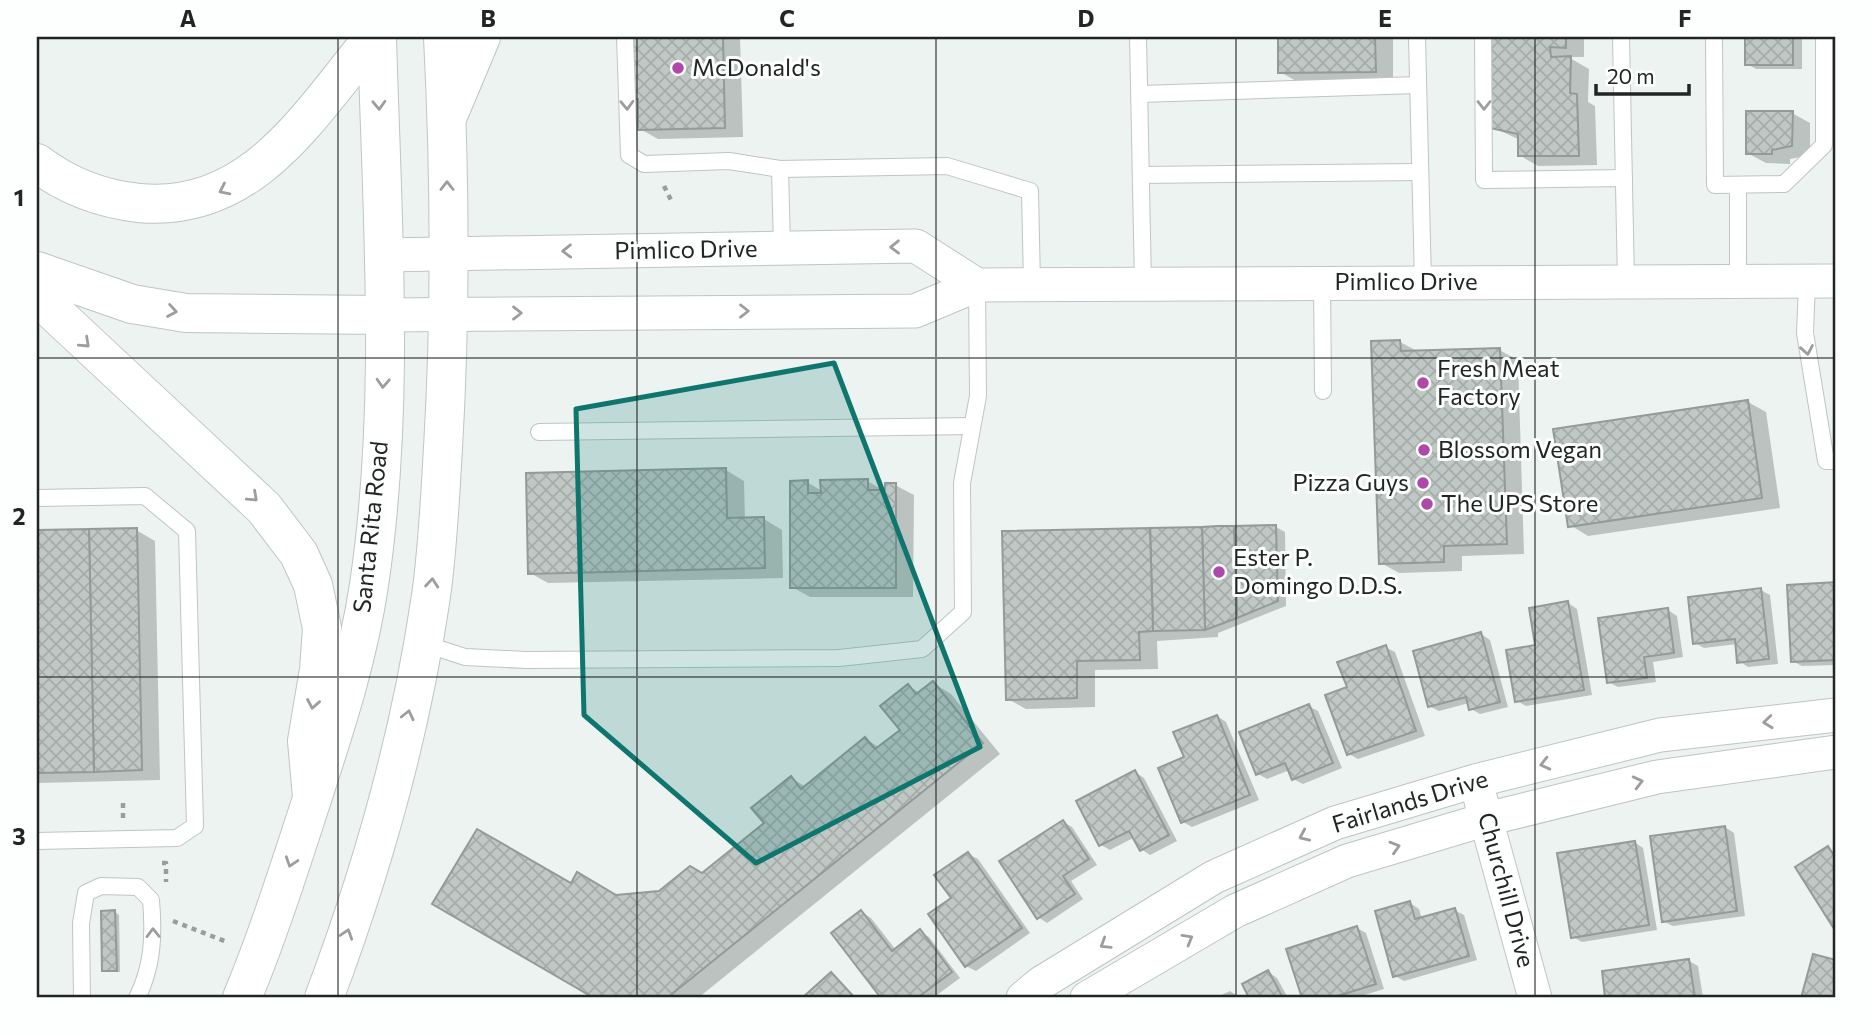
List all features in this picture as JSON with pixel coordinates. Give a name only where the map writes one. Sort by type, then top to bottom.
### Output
[{"type":"main road","points":[[37,163],[82,190],[121,201],[164,205],[218,194],[250,176],[279,151],[376,37]]},
{"type":"main road","name":"Santa Rita Road","points":[[242,998],[267,936],[349,686],[369,586],[379,494],[385,315],[376,37]]},
{"type":"main road","points":[[324,998],[378,840],[431,595],[440,497],[448,313],[447,118],[443,37]]},
{"type":"main road","points":[[447,118],[481,37]]},
{"type":"main road","points":[[37,271],[132,304],[186,313],[385,315]]},
{"type":"main road","points":[[37,296],[264,508],[299,554],[313,584],[322,628],[319,670],[307,741],[312,797]]},
{"type":"street","name":"Pimlico Drive","points":[[384,255],[916,246],[976,285]]},
{"type":"street","name":"Pimlico Drive","points":[[385,315],[915,311],[976,285],[1821,281]]},
{"type":"street","name":"Fairlands Drive","points":[[1023,998],[1041,983],[1214,877],[1335,822],[1475,781],[1660,735],[1836,715]]},
{"type":"street","name":"Fairlands Drive","points":[[1087,998],[1236,911],[1347,861],[1487,819],[1657,777],[1836,752]]},
{"type":"street","name":"Churchill Drive","points":[[1475,781],[1535,998]]},
{"type":"lane","points":[[625,37],[629,155],[644,164],[729,161],[780,169],[947,166],[1030,191],[1032,285]]},
{"type":"lane","points":[[1138,37],[1143,284]]},
{"type":"lane","points":[[1417,37],[1423,282]]},
{"type":"lane","points":[[1483,37],[1484,180],[1624,178]]},
{"type":"lane","points":[[1621,37],[1626,282]]},
{"type":"lane","points":[[1714,37],[1715,185],[1784,184],[1824,145],[1824,37]]},
{"type":"lane","points":[[1140,94],[1418,85]]},
{"type":"lane","points":[[780,169],[782,248]]},
{"type":"lane","points":[[1141,175],[1420,172]]},
{"type":"lane","points":[[1738,185],[1738,282]]},
{"type":"lane","points":[[1821,281],[1805,333],[1826,460],[1836,461]]},
{"type":"lane","points":[[1322,282],[1323,391]]},
{"type":"lane","points":[[422,643],[465,657],[526,660],[839,658],[922,649],[963,612],[962,483],[978,396],[976,285]]},
{"type":"lane","points":[[539,432],[972,426]]},
{"type":"lane","points":[[37,498],[145,496],[187,531],[195,826],[177,838],[37,841]]},
{"type":"lane","points":[[82,998],[81,923],[86,893],[101,886],[138,887],[151,900],[155,938],[146,980],[137,998]]},
{"type":"highlighted area","points":[[834,363],[980,747],[756,863],[584,715],[576,409]]},
{"type":"building","name":"McDonald's","points":[[631,37],[723,37],[725,128],[638,130],[638,99],[632,99]]},
{"type":"building","points":[[1278,37],[1375,37],[1376,72],[1278,73]]},
{"type":"building","points":[[1491,37],[1566,37],[1566,48],[1550,47],[1551,57],[1571,56],[1570,93],[1577,94],[1579,156],[1518,156],[1518,134],[1490,128]]},
{"type":"building","points":[[1745,37],[1793,37],[1793,65],[1745,65]]},
{"type":"building","points":[[1746,111],[1793,111],[1792,146],[1772,150],[1772,154],[1746,154]]},
{"type":"building","points":[[1400,340],[1401,351],[1500,348],[1507,544],[1444,546],[1444,562],[1379,564],[1371,341]]},
{"type":"building","points":[[1748,400],[1762,498],[1568,527],[1553,429]]},
{"type":"building","points":[[726,468],[727,518],[764,517],[765,568],[528,574],[526,473]]},
{"type":"building","points":[[868,479],[868,490],[885,490],[885,483],[896,483],[896,588],[790,588],[790,481],[808,480],[808,493],[821,493],[820,480]]},
{"type":"building","points":[[1276,525],[1278,601],[1237,618],[1234,526]]},
{"type":"building","name":"Ester P. Domingo D.D.S.","points":[[1234,526],[1237,618],[1205,630],[1202,527]]},
{"type":"building","points":[[1202,527],[1205,630],[1153,631],[1150,528]]},
{"type":"building","points":[[137,528],[142,770],[94,772],[89,529]]},
{"type":"building","points":[[1150,528],[1153,631],[1139,632],[1140,660],[1077,661],[1077,698],[1006,700],[1002,531]]},
{"type":"building","points":[[89,529],[94,772],[37,773],[37,530]]},
{"type":"building","points":[[1836,582],[1836,660],[1791,662],[1787,585]]},
{"type":"building","points":[[1761,588],[1769,659],[1737,663],[1735,639],[1693,644],[1688,597]]},
{"type":"building","points":[[1568,601],[1584,690],[1515,702],[1506,650],[1535,645],[1529,608]]},
{"type":"building","points":[[1668,608],[1674,653],[1644,657],[1647,678],[1607,683],[1598,618]]},
{"type":"building","points":[[1481,632],[1500,702],[1469,710],[1466,697],[1428,707],[1413,651]]},
{"type":"building","points":[[1386,645],[1416,731],[1347,755],[1325,695],[1347,687],[1337,662]]},
{"type":"building","points":[[933,681],[983,743],[667,998],[594,998],[432,904],[477,829],[571,883],[577,872],[616,895],[659,891],[690,866],[702,873],[764,823],[751,808],[791,776],[801,789],[865,737],[875,749],[900,730],[880,706],[908,684],[916,694]]},
{"type":"building","points":[[1309,704],[1333,763],[1292,780],[1285,763],[1256,775],[1239,732]]},
{"type":"building","points":[[1217,715],[1250,795],[1181,823],[1158,768],[1184,757],[1173,732]]},
{"type":"building","points":[[1135,770],[1169,835],[1140,851],[1129,831],[1099,846],[1076,801]]},
{"type":"building","points":[[1063,820],[1089,859],[1063,876],[1075,894],[1037,919],[999,861]]},
{"type":"building","points":[[1725,826],[1737,911],[1662,922],[1650,836]]},
{"type":"building","points":[[1635,841],[1649,925],[1571,938],[1557,853]]},
{"type":"building","points":[[1828,846],[1836,859],[1836,932],[1795,867]]},
{"type":"building","points":[[968,852],[1022,928],[965,967],[928,914],[951,898],[934,875]]},
{"type":"building","points":[[1410,901],[1415,919],[1455,908],[1469,956],[1393,977],[1375,911]]},
{"type":"building","points":[[115,910],[117,971],[102,971],[101,911]]},
{"type":"building","points":[[861,910],[892,951],[920,929],[952,972],[917,998],[881,998],[831,933]]},
{"type":"building","points":[[1357,926],[1376,984],[1331,998],[1302,998],[1286,949]]},
{"type":"building","points":[[1813,954],[1836,960],[1836,998],[1801,998]]},
{"type":"building","points":[[1689,959],[1695,998],[1605,998],[1602,971]]},
{"type":"building","points":[[1268,970],[1283,998],[1249,998],[1242,984]]},
{"type":"building","points":[[831,972],[855,998],[802,998]]},
{"type":"place","name":"McDonald's","points":[[678,68]]},
{"type":"place","name":"Fresh Meat Factory","points":[[1423,383]]},
{"type":"place","name":"Blossom Vegan","points":[[1424,450]]},
{"type":"place","name":"Pizza Guys","points":[[1423,483]]},
{"type":"place","name":"The UPS Store","points":[[1427,504]]},
{"type":"place","name":"Ester P. Domingo D.D.S.","points":[[1219,572]]}]
